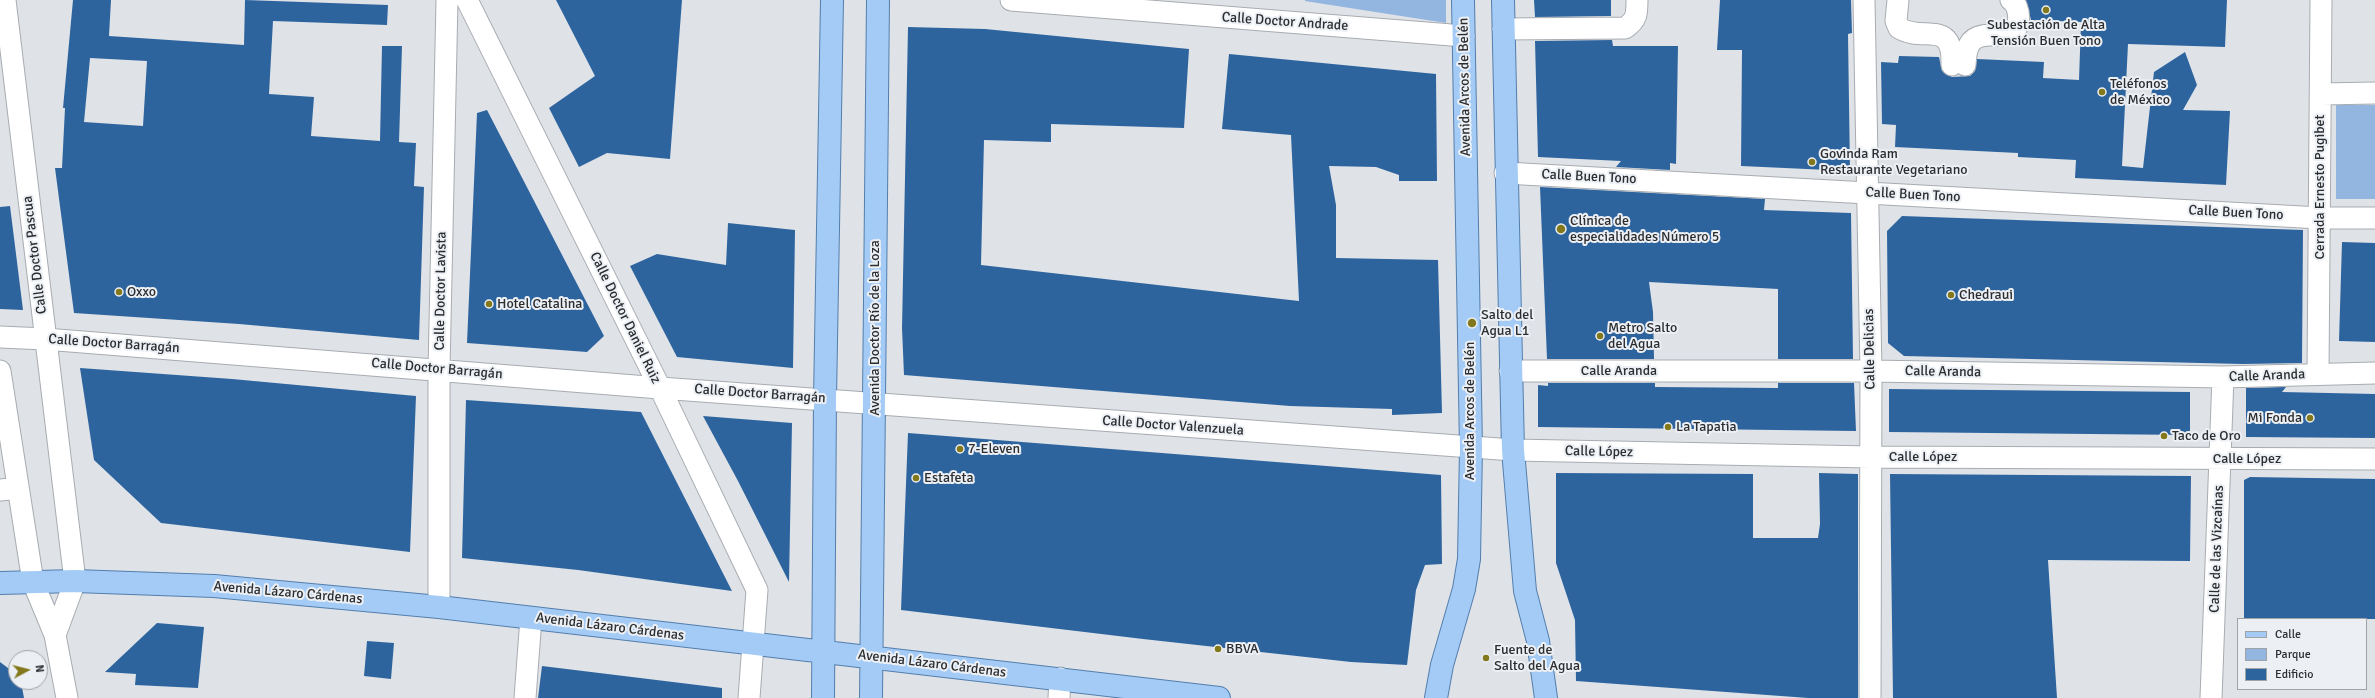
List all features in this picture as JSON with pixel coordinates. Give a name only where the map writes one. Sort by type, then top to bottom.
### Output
[{"type":"main road","points":[[823,698],[825,399],[832,0]]},
{"type":"main road","name":"Avenida Doctor Río de la Loza","points":[[871,698],[878,0]]},
{"type":"main road","name":"Avenida Arcos de Belén","points":[[1436,698],[1448,643],[1464,589],[1468,559],[1471,448],[1463,0]]},
{"type":"main road","points":[[1503,0],[1510,371],[1513,450],[1525,591],[1538,641],[1546,698]]},
{"type":"main road","name":"Avenida Lázaro Cárdenas","points":[[0,583],[75,581],[214,586],[439,607],[872,657],[1060,688],[1219,698]]},
{"type":"street","name":"Calle Doctor Pascua","points":[[5,0],[75,581]]},
{"type":"street","name":"Calle Doctor Lavista","points":[[439,607],[439,369],[447,0]]},
{"type":"street","name":"Calle Doctor Daniel Ruiz","points":[[467,0],[660,388],[757,590],[749,698]]},
{"type":"street","name":"Calle Doctor Andrade","points":[[1011,0],[1464,36]]},
{"type":"street","points":[[1503,29],[1625,28],[1637,17],[1636,0]]},
{"type":"street","points":[[1864,4],[1897,4],[1896,21],[1899,28],[1904,30],[1935,33],[1946,38],[1959,65],[1975,37],[1981,34],[2006,35],[2014,32],[2017,27],[2018,6],[2012,0]]},
{"type":"street","name":"Cerrada Ernesto Pugibet","points":[[2318,374],[2321,0]]},
{"type":"street","name":"Calle Delicias","points":[[1864,4],[1871,371],[1870,698]]},
{"type":"street","points":[[2321,94],[2375,93]]},
{"type":"street","name":"Calle Buen Tono","points":[[1506,173],[2320,218],[2375,218]]},
{"type":"street","name":"Calle Doctor Barragán","points":[[0,337],[45,339],[439,369],[660,388],[874,403]]},
{"type":"street","points":[[0,371],[9,489],[33,582],[55,635],[67,698]]},
{"type":"street","name":"Calle Aranda","points":[[1510,371],[1871,371],[2223,377],[2375,373]]},
{"type":"street","name":"Calle de las Vizcaínas","points":[[2211,698],[2223,377]]},
{"type":"street","name":"Calle Doctor Valenzuela","points":[[874,403],[1471,448]]},
{"type":"street","name":"Calle López","points":[[1471,448],[1871,457],[2375,459]]},
{"type":"street","points":[[55,635],[75,581]]},
{"type":"street","points":[[525,698],[531,618]]},
{"type":"green space","points":[[1446,0],[1446,23],[1305,1]]},
{"type":"green space","points":[[2336,105],[2375,105],[2375,199],[2336,199]]},
{"type":"building","points":[[73,0],[111,0],[109,36],[244,45],[245,0],[388,5],[387,25],[273,21],[269,94],[314,97],[311,136],[380,141],[382,46],[402,46],[399,142],[416,143],[414,186],[424,187],[419,340],[239,324],[74,313],[55,168],[62,168],[65,108],[63,108]],"holes":[[[90,58],[147,61],[143,126],[84,122]]]},
{"type":"building","points":[[556,0],[682,0],[670,159],[607,153],[579,167],[549,108],[595,76]]},
{"type":"building","points":[[1534,0],[1611,0],[1611,16],[1535,17]]},
{"type":"building","points":[[1720,0],[1851,0],[1852,33],[1848,34],[1850,171],[1741,166],[1742,50],[1717,50]]},
{"type":"building","points":[[2026,0],[2227,0],[2225,47],[2128,44],[2122,166],[2143,168],[2154,72],[2185,52],[2197,85],[2183,110],[2230,111],[2226,185],[2075,178],[2076,160],[2018,157],[2018,153],[1895,147],[1896,125],[1882,124],[1881,62],[1898,63],[1899,56],[1939,57],[1942,71],[1952,77],[1970,76],[1975,71],[1977,59],[2044,62],[2043,78],[2079,80],[2081,22],[2031,20]]},
{"type":"building","points":[[908,27],[985,29],[1189,49],[1184,128],[1051,124],[1051,142],[984,140],[981,265],[1299,301],[1291,135],[1222,129],[1229,54],[1436,74],[1437,181],[1399,181],[1399,175],[1376,167],[1329,166],[1336,205],[1336,258],[1438,260],[1442,413],[1392,415],[1392,409],[1290,406],[904,375],[902,328]]},
{"type":"building","points":[[1612,40],[1613,46],[1678,46],[1676,164],[1670,163],[1670,170],[1616,167],[1621,161],[1538,157],[1535,41]]},
{"type":"building","points":[[487,110],[604,336],[587,352],[467,343],[477,113]]},
{"type":"building","points":[[1540,187],[1765,199],[1764,210],[1851,213],[1853,359],[1778,359],[1778,289],[1649,282],[1653,312],[1654,359],[1547,359]]},
{"type":"building","points":[[10,206],[23,310],[0,309],[0,207]]},
{"type":"building","points":[[1902,216],[2303,230],[2302,363],[2243,364],[1904,356],[1888,343],[1887,231]]},
{"type":"building","points":[[728,223],[795,230],[793,368],[677,357],[630,266],[657,254],[726,265]]},
{"type":"building","points":[[2342,242],[2375,243],[2375,342],[2339,341]]},
{"type":"building","points":[[80,368],[232,379],[416,396],[410,552],[161,523],[94,460]]},
{"type":"building","points":[[1548,383],[1655,383],[1655,387],[1778,388],[1778,383],[1854,383],[1856,431],[1538,427],[1538,385],[1548,386]]},
{"type":"building","points":[[2286,387],[2282,392],[2375,394],[2375,438],[2246,437],[2246,388]]},
{"type":"building","points":[[1889,389],[2190,392],[2190,435],[1889,432]]},
{"type":"building","points":[[466,400],[641,412],[732,591],[578,570],[462,558]]},
{"type":"building","points":[[703,416],[792,423],[789,582],[738,481]]},
{"type":"building","points":[[908,433],[1441,475],[1442,564],[1425,565],[1416,590],[1407,665],[1351,662],[901,610]]},
{"type":"building","points":[[1556,473],[1753,474],[1753,538],[1818,538],[1820,524],[1819,473],[1858,474],[1858,698],[1808,698],[1576,681],[1575,620],[1556,563]]},
{"type":"building","points":[[1890,474],[2191,476],[2190,561],[2048,560],[2057,698],[1893,698]]},
{"type":"building","points":[[2250,477],[2375,479],[2375,619],[2244,618],[2244,480]]},
{"type":"building","points":[[157,623],[204,627],[198,688],[135,685],[136,674],[105,672]]},
{"type":"building","points":[[367,641],[394,643],[391,679],[364,676]]},
{"type":"building","points":[[0,662],[8,668],[8,690],[22,690],[24,698],[0,698]]},
{"type":"building","points":[[542,666],[722,688],[722,698],[538,698]]},
{"type":"place","name":"Subestación de Alta Tensión Buen Tono","points":[[2046,10]]},
{"type":"place","name":"Teléfonos de México","points":[[2102,92]]},
{"type":"place","name":"Govinda Ram Restaurante Vegetariano","points":[[1812,162]]},
{"type":"place","name":"Clínica de especialidades Número 5","points":[[1561,229]]},
{"type":"place","name":"Oxxo","points":[[119,292]]},
{"type":"place","name":"Chedraui","points":[[1951,295]]},
{"type":"place","name":"Hotel Catalina","points":[[489,304]]},
{"type":"place","name":"Salto del Agua L1","points":[[1472,323]]},
{"type":"place","name":"Metro Salto del Agua","points":[[1600,336]]},
{"type":"place","name":"Mi Fonda","points":[[2310,418]]},
{"type":"place","name":"La Tapatia","points":[[1668,427]]},
{"type":"place","name":"Taco de Oro","points":[[2164,436]]},
{"type":"place","name":"7-Eleven","points":[[960,449]]},
{"type":"place","name":"Estafeta","points":[[916,478]]},
{"type":"place","name":"BBVA","points":[[1218,649]]},
{"type":"place","name":"Fuente de Salto del Agua","points":[[1486,658]]}]
